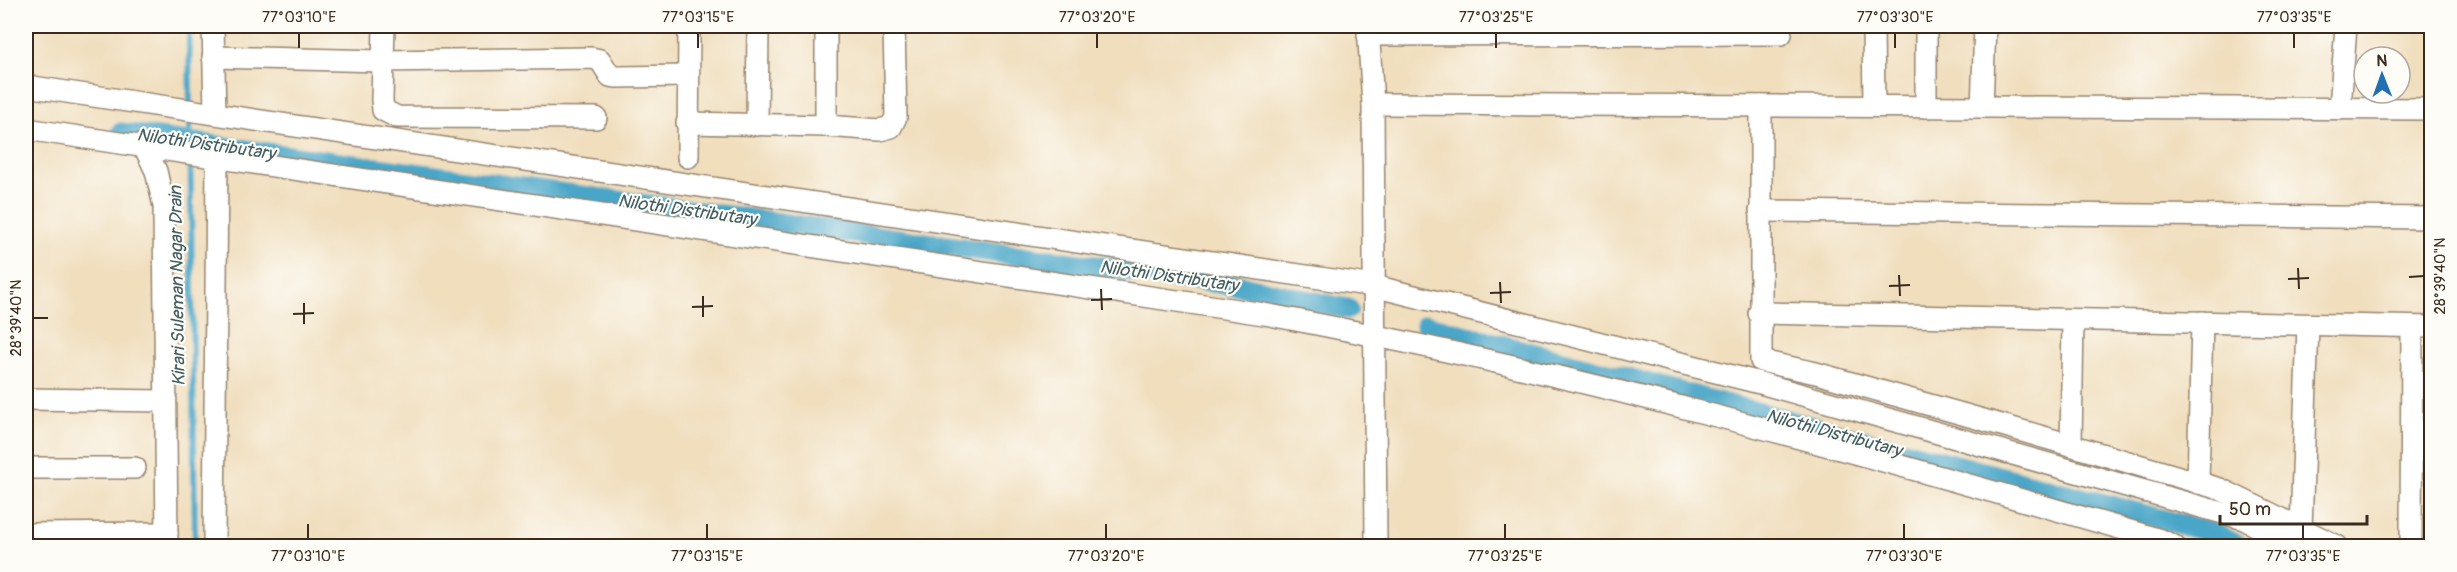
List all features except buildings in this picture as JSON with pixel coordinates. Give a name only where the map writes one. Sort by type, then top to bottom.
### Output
[{"type":"street","points":[[212,113],[213,26]]},
{"type":"street","points":[[384,26],[383,110],[397,117],[596,118]]},
{"type":"street","points":[[688,157],[689,26]]},
{"type":"street","points":[[757,125],[758,26]]},
{"type":"street","points":[[826,26],[826,126]]},
{"type":"street","points":[[687,123],[826,126],[880,130],[891,127],[896,117],[894,26]]},
{"type":"street","points":[[1872,26],[1874,106]]},
{"type":"street","points":[[1926,26],[1926,107]]},
{"type":"street","points":[[1982,107],[1985,26]]},
{"type":"street","points":[[2340,109],[2346,26]]},
{"type":"street","points":[[1376,546],[1373,104],[1368,30],[1781,34]]},
{"type":"street","points":[[213,57],[383,61],[591,58],[600,60],[610,75],[617,77],[688,76]]},
{"type":"street","points":[[26,86],[1374,286],[1760,383],[2244,519],[2298,538],[2337,546]]},
{"type":"street","points":[[1373,104],[2432,109]]},
{"type":"street","points":[[1760,383],[1761,106]]},
{"type":"street","points":[[26,129],[1264,314],[1376,335],[1638,394],[1898,464],[2162,540],[2174,546]]},
{"type":"street","points":[[26,534],[167,540],[164,206],[156,171],[144,146]]},
{"type":"street","points":[[210,156],[214,546]]},
{"type":"street","points":[[1760,212],[2432,218]]},
{"type":"street","points":[[1759,313],[2422,327],[2411,546]]},
{"type":"street","points":[[2071,445],[2073,320]]},
{"type":"street","points":[[2198,483],[2202,322]]},
{"type":"street","points":[[2298,538],[2308,325]]},
{"type":"street","points":[[1761,361],[1816,373],[2220,489],[2298,538]]},
{"type":"street","points":[[26,399],[165,401]]},
{"type":"street","points":[[26,468],[135,468]]},
{"type":"waterway","name":"Kirari Suleman Nagar Drain","points":[[189,26],[195,546]]},
{"type":"waterway","name":"Nilothi Distributary","points":[[121,133],[1242,286],[1348,309]]},
{"type":"waterway","name":"Nilothi Distributary","points":[[1426,325],[2214,533],[2239,546]]}]
